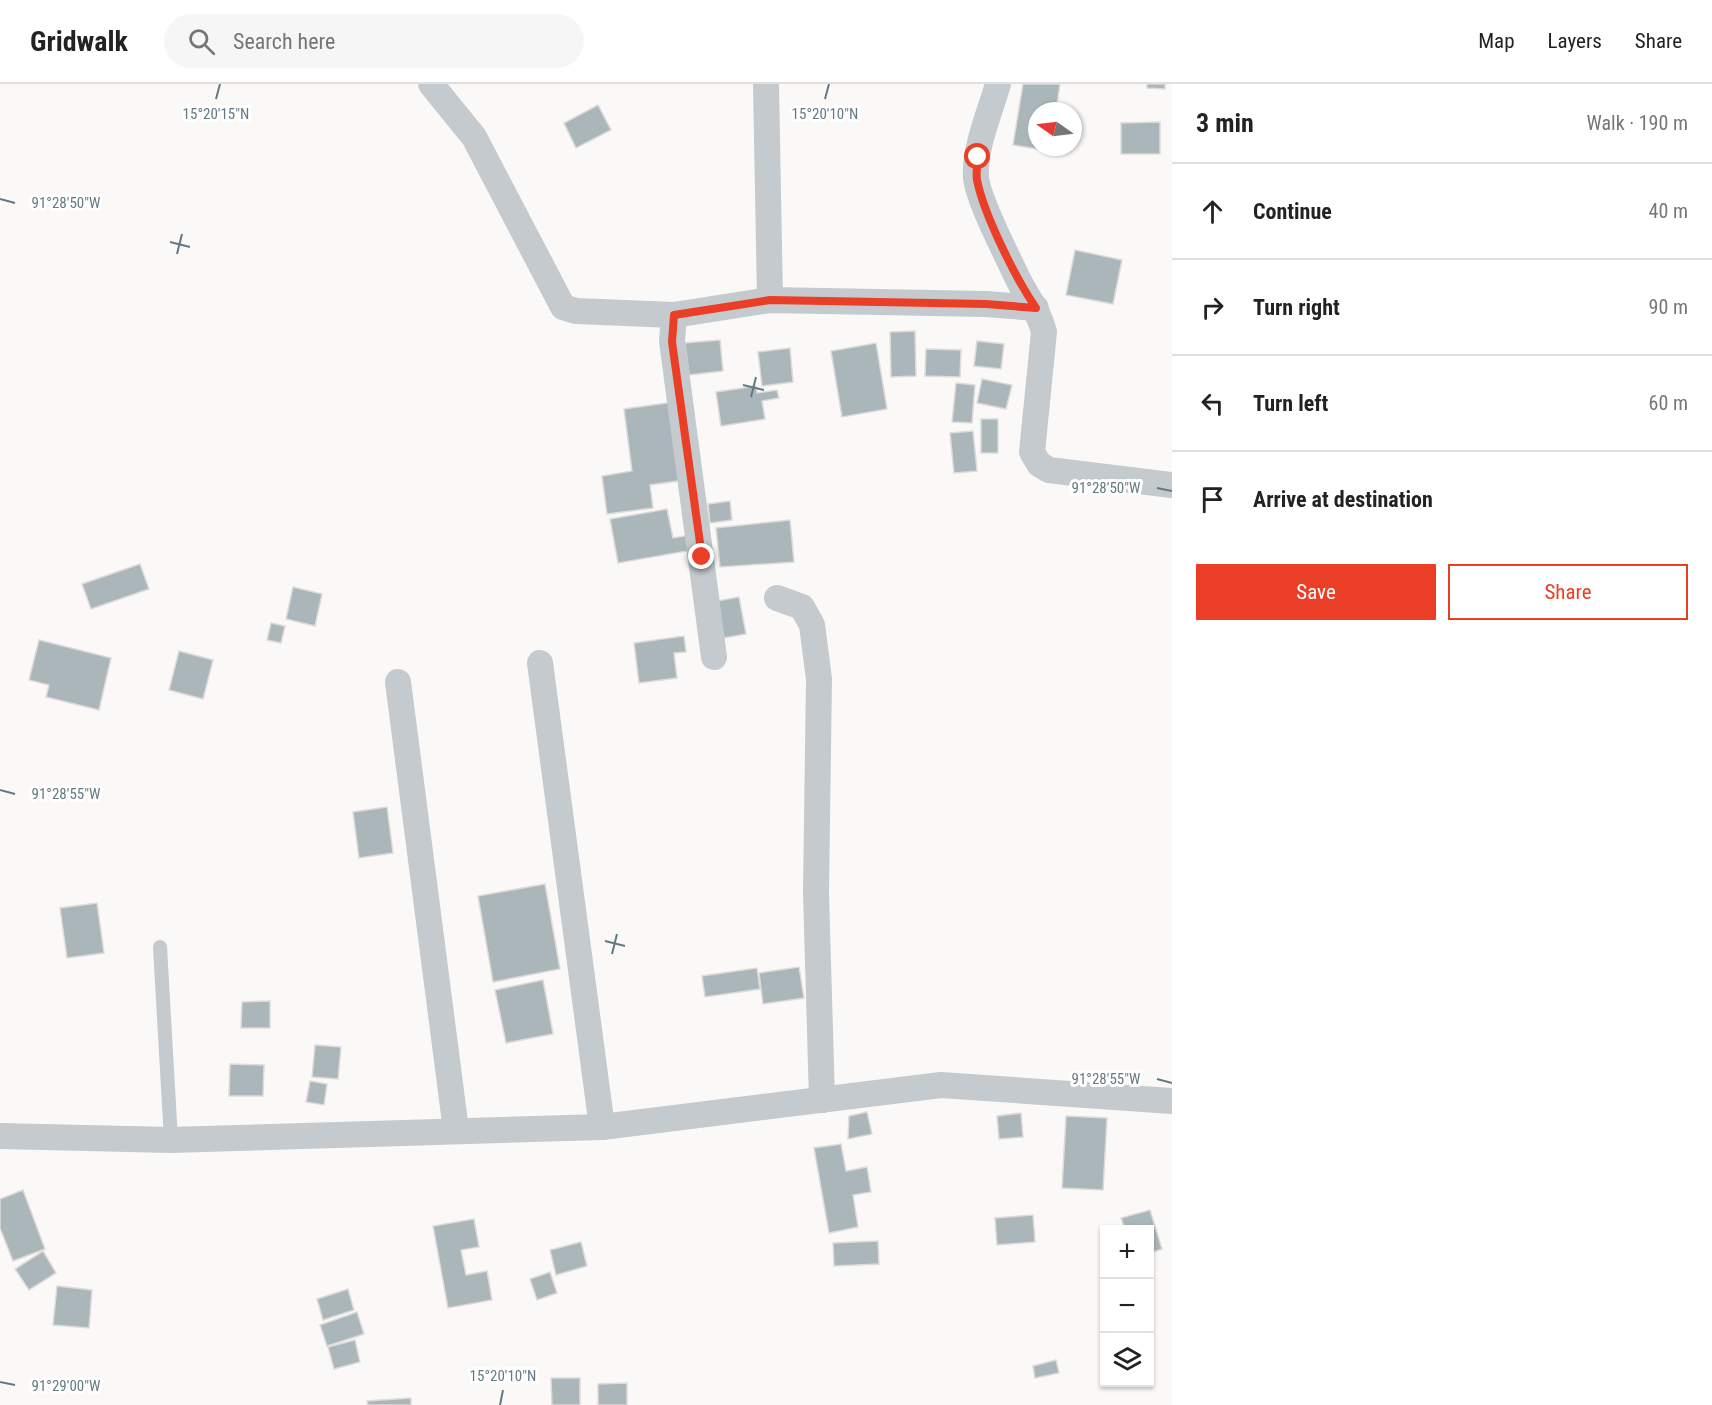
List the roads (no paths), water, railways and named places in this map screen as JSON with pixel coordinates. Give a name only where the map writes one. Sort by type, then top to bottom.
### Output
[{"type":"street","points":[[430,84],[474,137],[563,307],[576,311],[674,315],[770,300],[986,304],[1036,308]]},
{"type":"street","points":[[766,84],[770,300]]},
{"type":"street","points":[[998,84],[978,157],[976,178],[1015,275],[1036,308],[1044,332],[1032,452],[1039,464],[1049,470],[1172,485]]},
{"type":"street","points":[[674,315],[672,342],[714,657]]},
{"type":"street","points":[[777,598],[802,607],[812,625],[819,679],[816,893],[822,1100]]},
{"type":"street","points":[[540,663],[602,1127]]},
{"type":"street","points":[[398,682],[456,1131]]},
{"type":"street","points":[[0,1136],[171,1140],[602,1127],[941,1085],[1172,1101]]},
{"type":"lane","points":[[160,947],[171,1140]]}]
